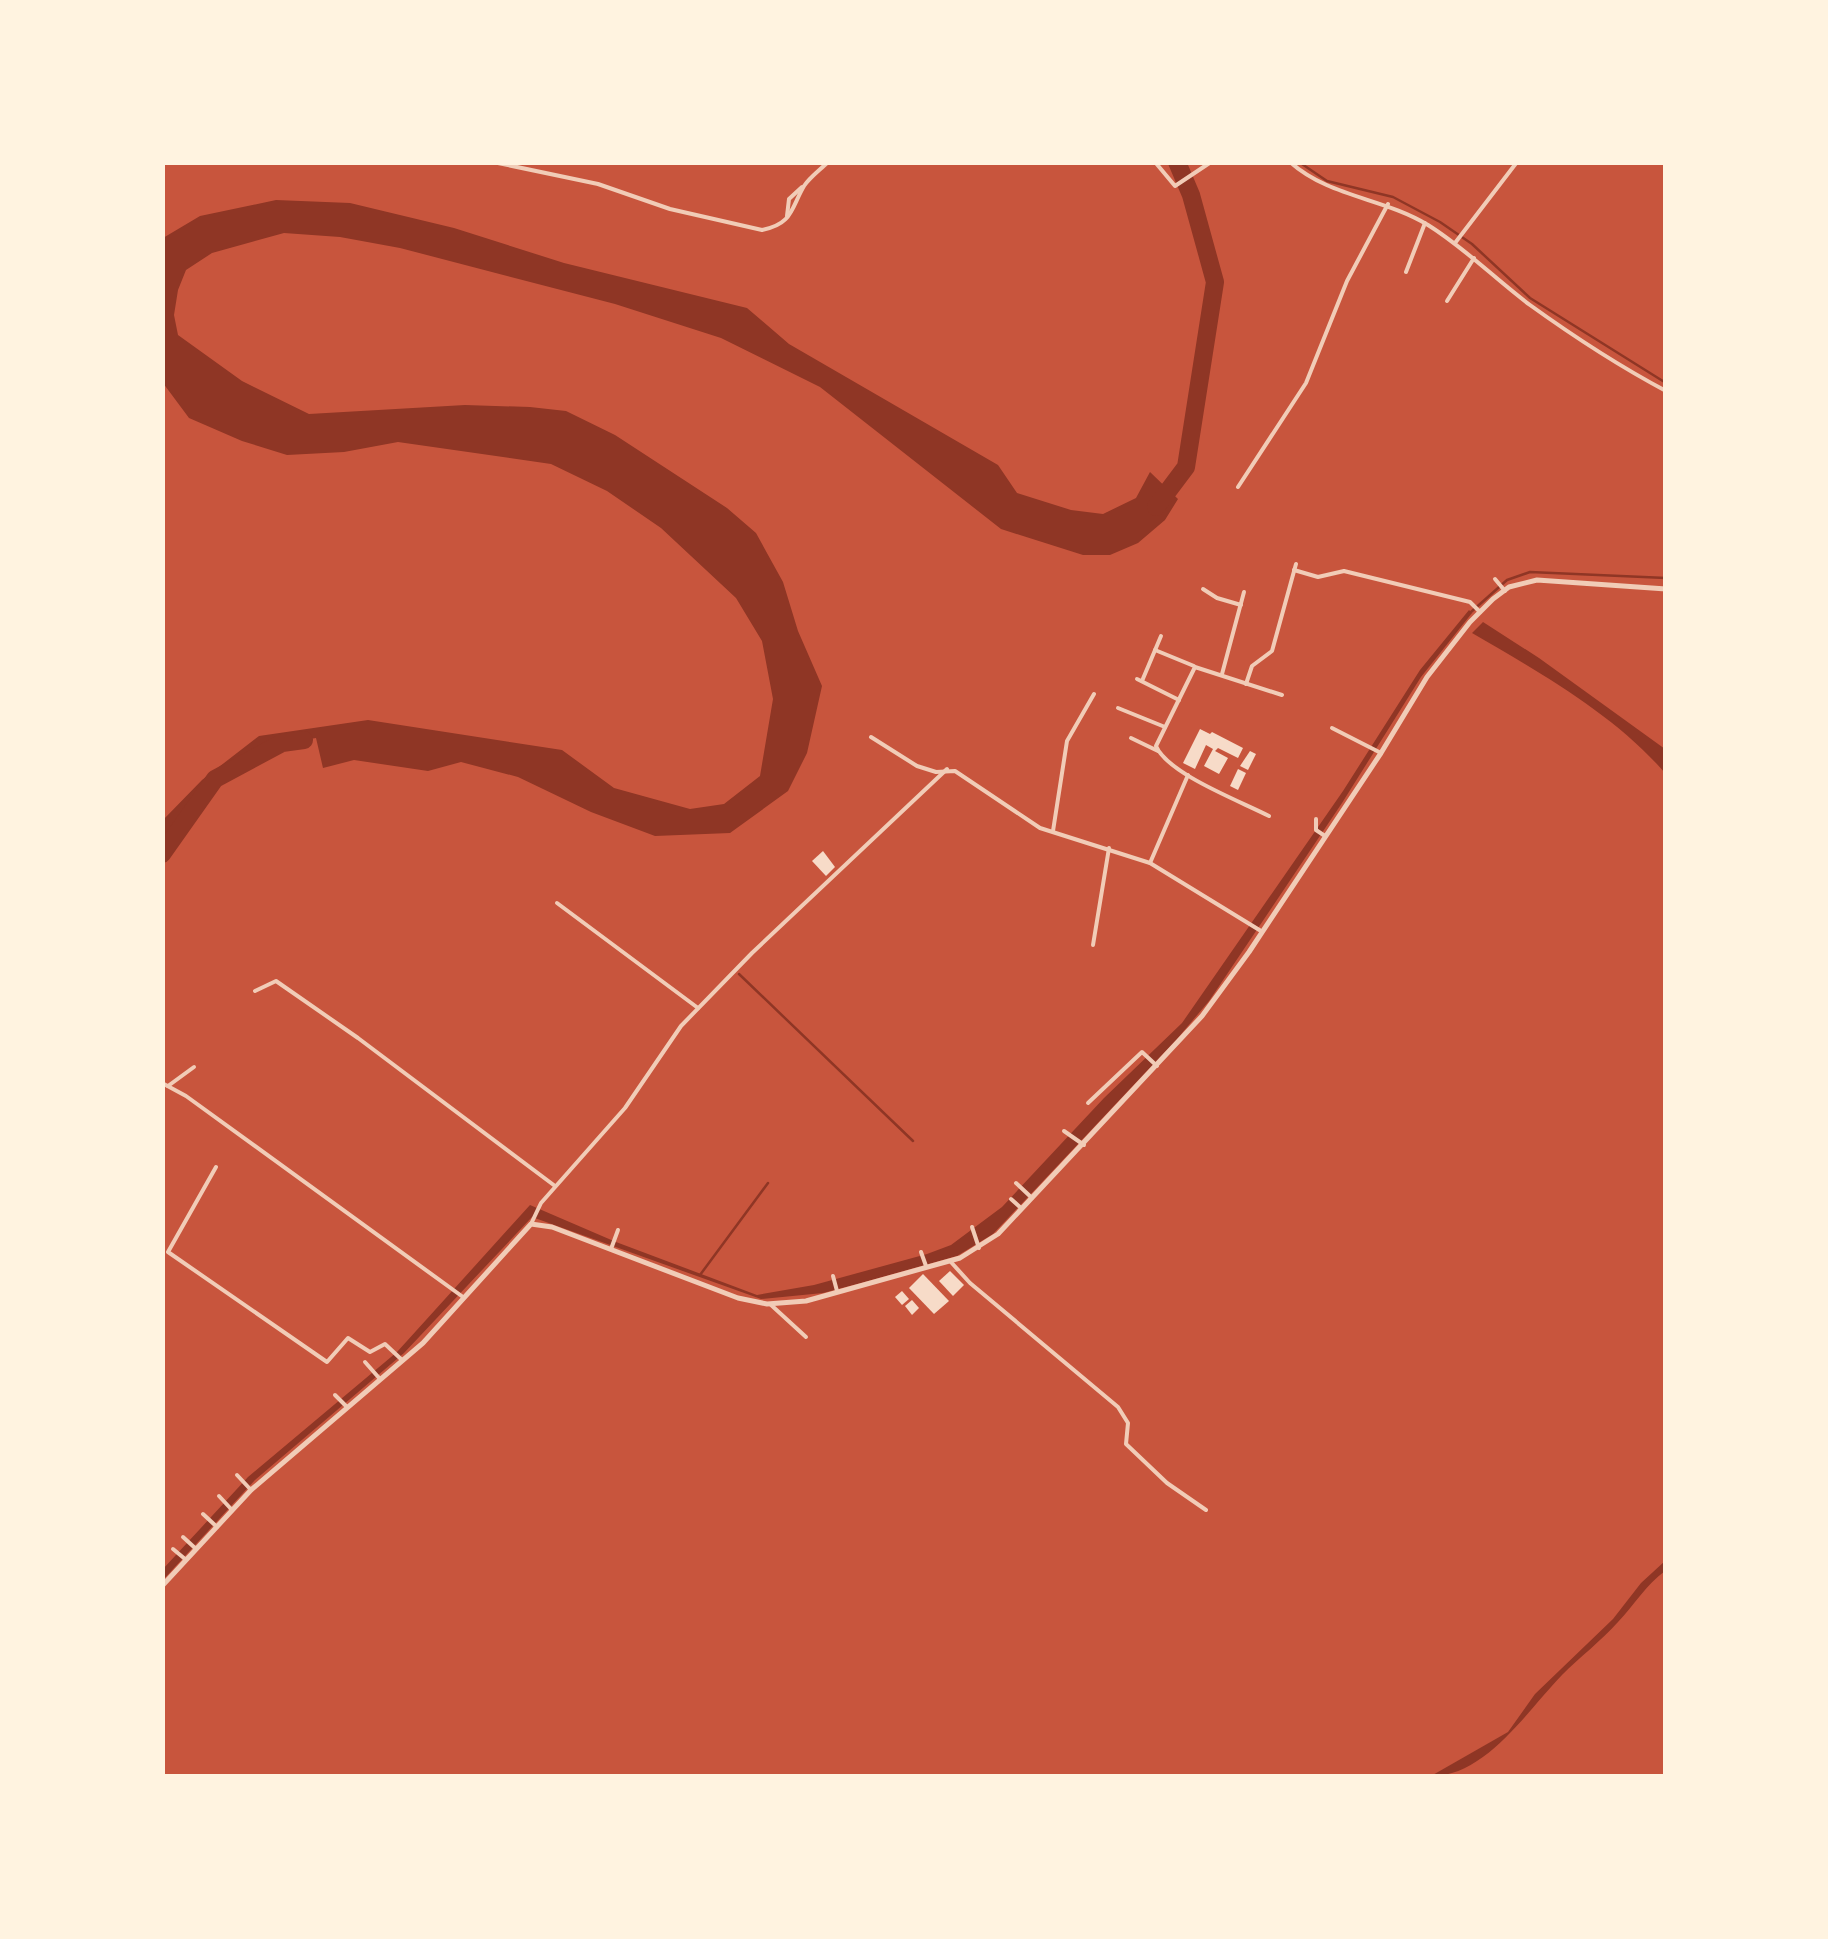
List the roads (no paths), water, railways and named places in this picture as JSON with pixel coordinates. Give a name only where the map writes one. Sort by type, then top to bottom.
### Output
[{"type":"street","points":[[493,162],[598,184],[670,209],[762,230],[776,227],[794,212],[805,184],[828,162]]},
{"type":"street","points":[[1155,162],[1175,186],[1211,162]]},
{"type":"street","points":[[1290,162],[1331,188],[1388,204],[1457,240],[1528,303],[1666,391]]},
{"type":"street","points":[[1457,240],[1517,162]]},
{"type":"street","points":[[1238,487],[1306,383],[1347,281],[1388,204]]},
{"type":"street","points":[[1406,272],[1425,223]]},
{"type":"street","points":[[1447,301],[1474,258]]},
{"type":"street","points":[[1246,684],[1252,666],[1272,650],[1295,567],[1318,576],[1344,571],[1470,602],[1480,612]]},
{"type":"street","points":[[1495,578],[1505,590]]},
{"type":"street","points":[[531,1224],[613,1245],[721,1293],[770,1304],[806,1301],[925,1264],[950,1261],[978,1246],[998,1234],[1202,1016],[1412,698],[1480,612],[1505,590],[1537,580],[1666,589]]},
{"type":"street","points":[[1203,588],[1217,598],[1241,605]]},
{"type":"street","points":[[1221,676],[1244,592]]},
{"type":"street","points":[[1162,636],[1139,680],[1178,700]]},
{"type":"street","points":[[1155,650],[1194,666]]},
{"type":"street","points":[[1269,816],[1188,774],[1161,756],[1156,746],[1195,668],[1282,695]]},
{"type":"street","points":[[1052,831],[1067,741],[1094,694]]},
{"type":"street","points":[[1118,708],[1165,727]]},
{"type":"street","points":[[1332,728],[1378,751]]},
{"type":"street","points":[[871,737],[917,766],[936,772],[947,769],[1040,828],[1150,863],[1259,930]]},
{"type":"street","points":[[1131,738],[1158,751]]},
{"type":"street","points":[[162,1586],[250,1488],[378,1378],[531,1224],[542,1204],[625,1108],[681,1026],[752,953],[947,769]]},
{"type":"street","points":[[1150,863],[1188,774]]},
{"type":"street","points":[[1316,819],[1321,833]]},
{"type":"street","points":[[1094,945],[1108,848]]},
{"type":"street","points":[[558,903],[698,1008]]},
{"type":"street","points":[[255,991],[276,981],[556,1187]]},
{"type":"street","points":[[1088,1103],[1142,1052],[1155,1064]]},
{"type":"street","points":[[194,1067],[165,1084],[461,1296]]},
{"type":"street","points":[[1064,1131],[1082,1143]]},
{"type":"street","points":[[216,1167],[168,1252],[327,1362],[348,1338],[370,1352],[385,1344],[399,1357]]},
{"type":"street","points":[[1016,1182],[1030,1197]]},
{"type":"street","points":[[1011,1198],[1020,1207]]},
{"type":"street","points":[[972,1227],[978,1246]]},
{"type":"street","points":[[613,1245],[618,1230]]},
{"type":"street","points":[[922,1252],[925,1264]]},
{"type":"street","points":[[950,1261],[970,1283],[1118,1407],[1128,1423],[1126,1444],[1167,1483],[1206,1510]]},
{"type":"street","points":[[832,1276],[837,1291]]},
{"type":"street","points":[[770,1304],[806,1337]]},
{"type":"street","points":[[365,1362],[378,1378]]},
{"type":"street","points":[[335,1395],[346,1406]]},
{"type":"street","points":[[237,1475],[250,1488]]},
{"type":"street","points":[[218,1496],[230,1508]]},
{"type":"street","points":[[202,1514],[215,1525]]},
{"type":"street","points":[[183,1537],[194,1547]]},
{"type":"street","points":[[173,1550],[184,1558]]},
{"type":"waterway","points":[[1156,507],[1186,467],[1215,282],[1191,195],[1177,162]]},
{"type":"waterway","points":[[1299,162],[1327,181],[1393,197],[1440,222],[1472,244],[1530,298],[1666,383]]},
{"type":"waterway","points":[[1471,612],[1507,580],[1530,572],[1666,578]]},
{"type":"waterway","points":[[162,854],[215,779],[282,743],[304,740]]},
{"type":"waterway","points":[[739,974],[913,1141]]},
{"type":"waterway","points":[[700,1275],[768,1183]]}]
